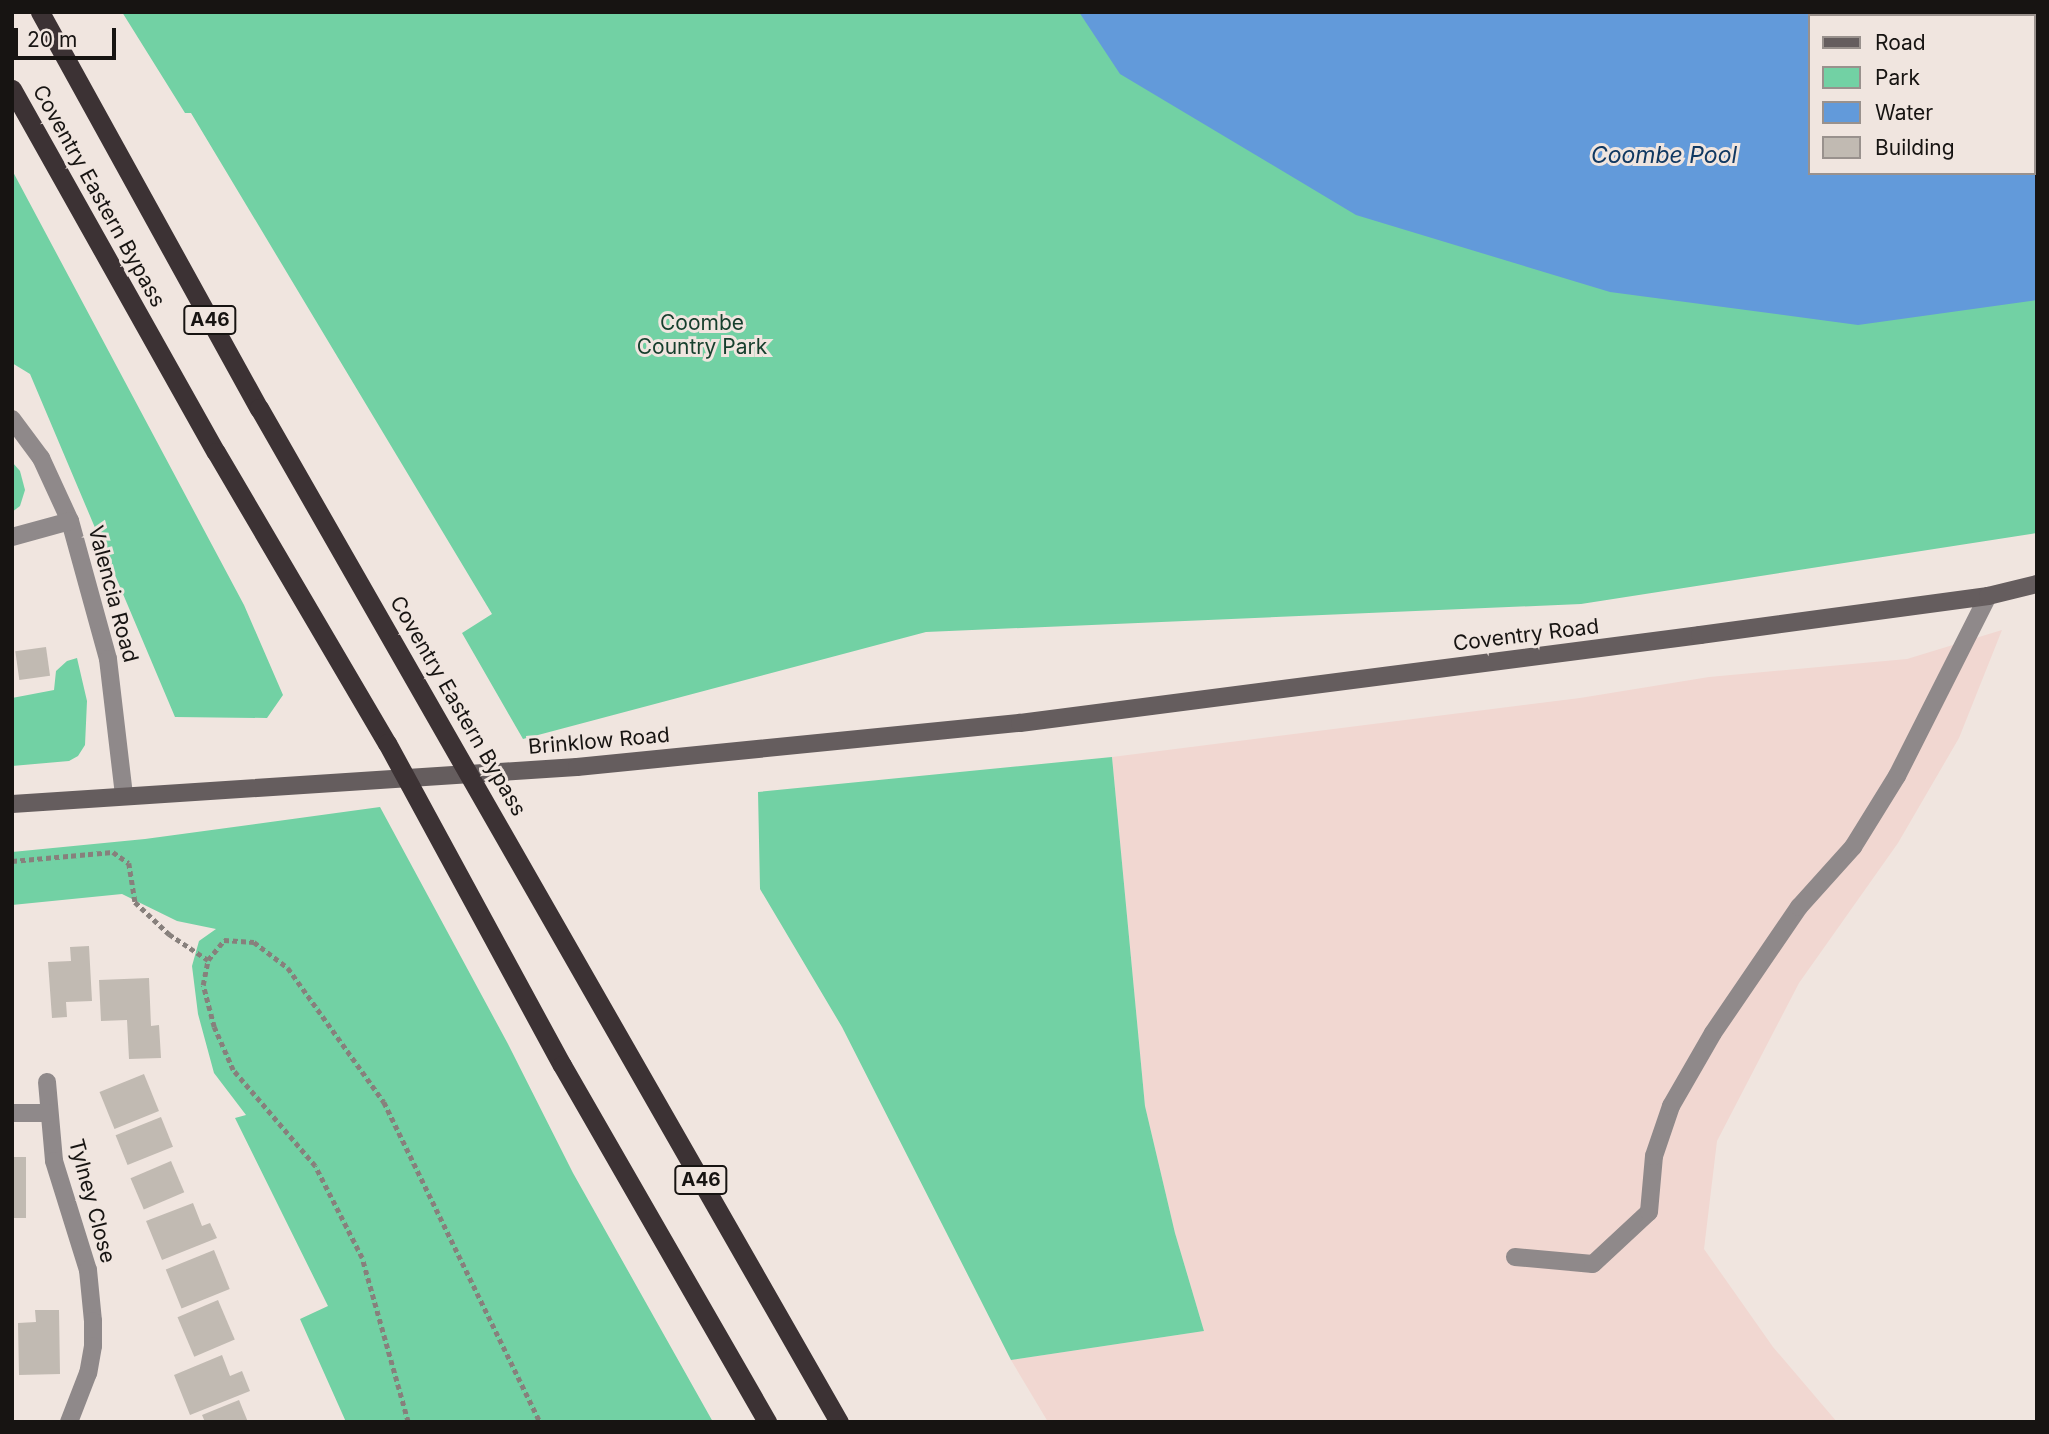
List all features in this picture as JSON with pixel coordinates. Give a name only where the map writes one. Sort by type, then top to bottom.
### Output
[{"type":"highway","name":"Coventry Eastern Bypass","points":[[40,12],[252,396],[839,1422]]},
{"type":"highway","name":"Coventry Eastern Bypass","points":[[12,89],[216,452],[387,743],[562,1065],[767,1422]]},
{"type":"main road","name":"Coventry Road","points":[[1020,723],[1988,596],[2037,584]]},
{"type":"main road","name":"Brinklow Road","points":[[12,804],[577,767],[1020,723]]},
{"type":"street","name":"Valencia Road","points":[[12,419],[41,458],[69,521],[108,659],[124,796]]},
{"type":"street","points":[[12,537],[69,521]]},
{"type":"street","points":[[1516,1257],[1593,1264],[1649,1212],[1654,1156],[1671,1106],[1713,1033],[1799,907],[1853,847],[1897,776],[1988,596]]},
{"type":"street","name":"Tylney Close","points":[[47,1082],[54,1161],[88,1270],[93,1321],[93,1346],[88,1373],[69,1422]]},
{"type":"street","points":[[12,1113],[49,1113]]},
{"type":"path","points":[[12,861],[113,852],[129,863],[135,902],[169,934],[208,960]]},
{"type":"path","points":[[408,1422],[362,1258],[315,1166],[233,1070],[214,1027],[203,985],[208,960],[224,940],[254,942],[288,968],[384,1102],[540,1422]]},
{"type":"shaded area","points":[[2002,630],[1959,738],[1898,843],[1799,983],[1717,1141],[1704,1249],[1773,1347],[1837,1422],[1048,1422],[1011,1360],[1204,1331],[1175,1233],[1145,1106],[1112,757],[1580,698],[1709,677],[1907,659]]},
{"type":"green space","name":"Coombe Country Park","points":[[122,12],[2037,12],[2037,533],[1581,604],[926,632],[523,739],[462,633],[492,614],[191,113],[185,113]]},
{"type":"green space","points":[[12,170],[244,605],[283,695],[267,718],[175,717],[30,374],[12,363]]},
{"type":"green space","points":[[12,462],[20,471],[25,490],[20,506],[12,512]]},
{"type":"green space","points":[[77,658],[87,701],[85,745],[78,756],[69,761],[12,766],[12,698],[54,690],[56,671],[67,661]]},
{"type":"green space","points":[[1112,757],[1145,1106],[1175,1233],[1204,1331],[1011,1360],[842,1027],[760,889],[758,792]]},
{"type":"green space","points":[[380,807],[508,1044],[573,1173],[713,1422],[346,1422],[300,1319],[328,1306],[235,1118],[246,1115],[214,1073],[198,1014],[192,966],[199,941],[216,929],[177,921],[122,894],[12,905],[12,852],[145,839]]},
{"type":"water","name":"Coombe Pool","points":[[1079,12],[2037,12],[2037,300],[1858,325],[1610,292],[1356,215],[1120,74]]},
{"type":"building","points":[[46,647],[50,676],[19,680],[15,651]]},
{"type":"building","points":[[89,946],[92,1001],[66,1002],[67,1017],[52,1018],[48,962],[71,961],[70,947]]},
{"type":"building","points":[[149,978],[151,1026],[159,1025],[161,1058],[129,1059],[127,1020],[101,1021],[99,980]]},
{"type":"building","points":[[144,1074],[159,1111],[114,1129],[99,1092]]},
{"type":"building","points":[[161,1117],[173,1147],[128,1165],[116,1135]]},
{"type":"building","points":[[12,1157],[26,1157],[26,1218],[12,1218]]},
{"type":"building","points":[[171,1161],[184,1192],[144,1209],[130,1178]]},
{"type":"building","points":[[193,1203],[202,1226],[210,1223],[217,1238],[162,1260],[146,1221]]},
{"type":"building","points":[[214,1250],[230,1289],[182,1308],[166,1269]]},
{"type":"building","points":[[218,1300],[235,1340],[194,1357],[177,1317]]},
{"type":"building","points":[[35,1310],[59,1310],[60,1374],[19,1375],[18,1323],[36,1322]]},
{"type":"building","points":[[222,1355],[230,1376],[242,1371],[250,1391],[190,1415],[174,1375]]},
{"type":"building","points":[[239,1400],[248,1422],[205,1422],[202,1415]]}]
